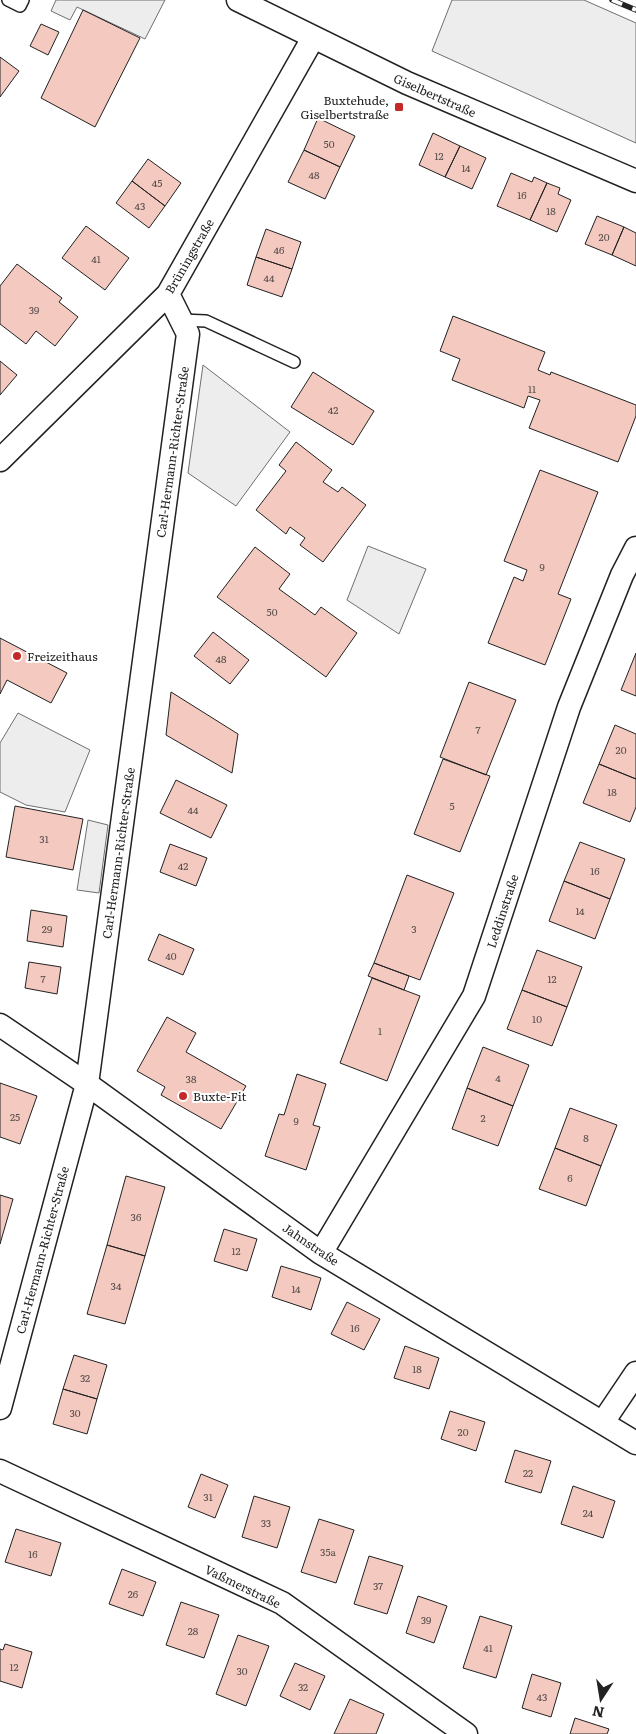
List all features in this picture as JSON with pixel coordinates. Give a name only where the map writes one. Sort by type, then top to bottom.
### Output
[{"type":"street","name":"Giselbertstraße","points":[[238,0],[407,83],[636,181]]},
{"type":"street","name":"Brüningstraße","points":[[0,460],[168,294],[313,38]]},
{"type":"street","name":"Carl-Hermann-Richter-Straße","points":[[0,1408],[87,1084],[188,334],[168,294]]},
{"type":"street","name":"Leddinstraße","points":[[321,1253],[474,996],[569,707],[622,575],[636,548]]},
{"type":"street","name":"Jahnstraße","points":[[0,1025],[87,1084],[321,1253],[636,1442]]},
{"type":"street","points":[[603,1422],[636,1373]]},
{"type":"street","name":"Vaßmerstraße","points":[[0,1471],[282,1603],[466,1734]]},
{"type":"lane","points":[[8,0],[20,6],[23,0]]},
{"type":"lane","points":[[181,320],[206,321],[294,362]]},
{"type":"shaded area","points":[[56,0],[165,0],[145,39],[77,7],[70,20],[51,11]]},
{"type":"shaded area","points":[[452,0],[584,0],[636,23],[636,143],[432,51]]},
{"type":"shaded area","points":[[203,365],[290,432],[236,506],[188,473]]},
{"type":"shaded area","points":[[368,546],[426,569],[399,634],[347,600]]},
{"type":"shaded area","points":[[18,713],[90,750],[65,812],[26,805],[0,792],[0,743]]},
{"type":"shaded area","points":[[88,820],[108,825],[99,893],[77,890]]},
{"type":"building","points":[[83,10],[140,38],[95,127],[41,98]]},
{"type":"building","points":[[41,24],[59,32],[48,55],[30,46]]},
{"type":"building","points":[[0,57],[19,71],[0,97]]},
{"type":"building","points":[[318,118],[355,136],[340,167],[304,150]]},
{"type":"building","points":[[433,133],[460,146],[445,177],[419,165]]},
{"type":"building","points":[[460,146],[486,158],[472,189],[445,177]]},
{"type":"building","points":[[304,150],[340,167],[325,199],[288,182]]},
{"type":"building","points":[[148,159],[181,183],[165,206],[132,181]]},
{"type":"building","points":[[511,173],[532,182],[534,177],[547,183],[530,220],[497,206]]},
{"type":"building","points":[[132,181],[165,206],[149,228],[116,203]]},
{"type":"building","points":[[547,183],[560,188],[558,194],[571,200],[557,232],[530,220]]},
{"type":"building","points":[[597,216],[624,227],[612,255],[585,244]]},
{"type":"building","points":[[86,226],[129,258],[105,290],[62,258]]},
{"type":"building","points":[[624,227],[636,233],[636,266],[612,255]]},
{"type":"building","points":[[266,229],[301,242],[292,269],[256,257]]},
{"type":"building","points":[[256,257],[292,269],[282,297],[247,285]]},
{"type":"building","points":[[17,264],[62,298],[59,302],[78,317],[55,346],[36,331],[26,344],[0,324],[0,286]]},
{"type":"building","points":[[453,316],[545,352],[538,370],[550,375],[551,372],[636,405],[636,416],[618,462],[529,428],[540,400],[528,396],[524,408],[452,380],[460,359],[440,351]]},
{"type":"building","points":[[0,361],[17,375],[0,395]]},
{"type":"building","points":[[313,372],[374,411],[353,445],[291,407]]},
{"type":"building","points":[[296,442],[332,470],[323,482],[338,492],[342,487],[366,505],[323,562],[300,545],[305,538],[290,527],[286,534],[256,510],[286,471],[279,465]]},
{"type":"building","points":[[540,470],[598,492],[558,594],[571,599],[545,665],[488,643],[514,577],[523,581],[527,570],[504,561]]},
{"type":"building","points":[[255,547],[290,574],[279,589],[315,615],[321,607],[357,633],[326,677],[217,597]]},
{"type":"building","points":[[213,632],[249,660],[230,684],[194,656]]},
{"type":"building","name":"Freizeithaus","points":[[0,638],[67,673],[51,703],[7,680],[0,694]]},
{"type":"building","points":[[636,653],[636,696],[621,690]]},
{"type":"building","points":[[469,682],[516,700],[486,775],[440,757]]},
{"type":"building","points":[[171,692],[238,734],[232,773],[166,735]]},
{"type":"building","points":[[615,725],[636,734],[636,779],[599,764]]},
{"type":"building","points":[[443,759],[490,776],[460,852],[414,834]]},
{"type":"building","points":[[599,764],[636,779],[636,807],[630,822],[583,803]]},
{"type":"building","points":[[176,780],[227,805],[211,838],[160,813]]},
{"type":"building","points":[[15,806],[83,819],[73,870],[6,857]]},
{"type":"building","points":[[580,842],[625,859],[610,899],[564,881]]},
{"type":"building","points":[[170,844],[207,858],[196,886],[160,872]]},
{"type":"building","points":[[407,875],[454,893],[420,980],[374,963]]},
{"type":"building","points":[[564,881],[610,899],[595,939],[549,921]]},
{"type":"building","points":[[31,910],[67,916],[63,947],[27,941]]},
{"type":"building","points":[[159,934],[194,949],[183,975],[148,960]]},
{"type":"building","points":[[537,950],[582,967],[567,1007],[522,990]]},
{"type":"building","points":[[29,962],[61,967],[57,994],[25,988]]},
{"type":"building","points":[[374,963],[409,976],[404,990],[368,976]]},
{"type":"building","points":[[372,978],[420,996],[387,1081],[340,1063]]},
{"type":"building","points":[[522,990],[567,1007],[552,1046],[507,1029]]},
{"type":"building","points":[[167,1017],[196,1033],[186,1052],[246,1086],[221,1129],[161,1095],[165,1087],[137,1071]]},
{"type":"building","points":[[483,1047],[529,1065],[513,1106],[467,1088]]},
{"type":"building","points":[[297,1074],[326,1084],[313,1125],[320,1127],[306,1170],[265,1156],[279,1114],[284,1115]]},
{"type":"building","points":[[0,1083],[37,1096],[20,1144],[0,1137]]},
{"type":"building","points":[[467,1088],[513,1106],[498,1146],[452,1129]]},
{"type":"building","points":[[570,1108],[617,1125],[601,1166],[555,1148]]},
{"type":"building","points":[[555,1148],[601,1166],[586,1206],[539,1189]]},
{"type":"building","points":[[126,1176],[165,1187],[145,1256],[107,1245]]},
{"type":"building","points":[[0,1195],[13,1199],[0,1244]]},
{"type":"building","points":[[224,1229],[257,1239],[247,1271],[214,1261]]},
{"type":"building","points":[[107,1245],[145,1256],[125,1324],[87,1314]]},
{"type":"building","points":[[281,1266],[321,1278],[311,1310],[272,1297]]},
{"type":"building","points":[[347,1302],[380,1319],[364,1350],[331,1334]]},
{"type":"building","points":[[405,1346],[439,1358],[429,1389],[394,1378]]},
{"type":"building","points":[[74,1355],[107,1365],[97,1399],[63,1389]]},
{"type":"building","points":[[63,1389],[97,1399],[87,1434],[53,1424]]},
{"type":"building","points":[[450,1411],[485,1422],[476,1451],[441,1439]]},
{"type":"building","points":[[515,1450],[551,1461],[541,1493],[505,1482]]},
{"type":"building","points":[[201,1474],[228,1485],[215,1518],[188,1507]]},
{"type":"building","points":[[573,1486],[615,1501],[603,1538],[561,1524]]},
{"type":"building","points":[[254,1496],[290,1507],[277,1548],[242,1537]]},
{"type":"building","points":[[319,1519],[354,1530],[336,1583],[301,1572]]},
{"type":"building","points":[[16,1529],[61,1543],[51,1576],[5,1562]]},
{"type":"building","points":[[369,1556],[403,1566],[387,1614],[354,1604]]},
{"type":"building","points":[[122,1569],[156,1582],[143,1616],[109,1604]]},
{"type":"building","points":[[418,1596],[447,1606],[434,1643],[406,1633]]},
{"type":"building","points":[[181,1602],[219,1615],[204,1658],[166,1645]]},
{"type":"building","points":[[480,1616],[512,1626],[496,1678],[463,1668]]},
{"type":"building","points":[[238,1635],[269,1646],[246,1706],[216,1694]]},
{"type":"building","points":[[5,1644],[32,1652],[22,1688],[0,1681],[0,1649],[3,1650]]},
{"type":"building","points":[[295,1663],[325,1676],[310,1710],[280,1696]]},
{"type":"building","points":[[532,1674],[561,1683],[551,1717],[522,1708]]},
{"type":"building","points":[[350,1699],[384,1714],[376,1734],[334,1734]]},
{"type":"building","points":[[575,1718],[609,1729],[607,1734],[570,1734]]},
{"type":"railway","points":[[612,0],[636,10]]},
{"type":"place","name":"Buxtehude, Giselbertstraße","points":[[399,107]]},
{"type":"place","name":"Freizeithaus","points":[[17,656]]},
{"type":"place","name":"Buxte-Fit","points":[[183,1096]]}]
